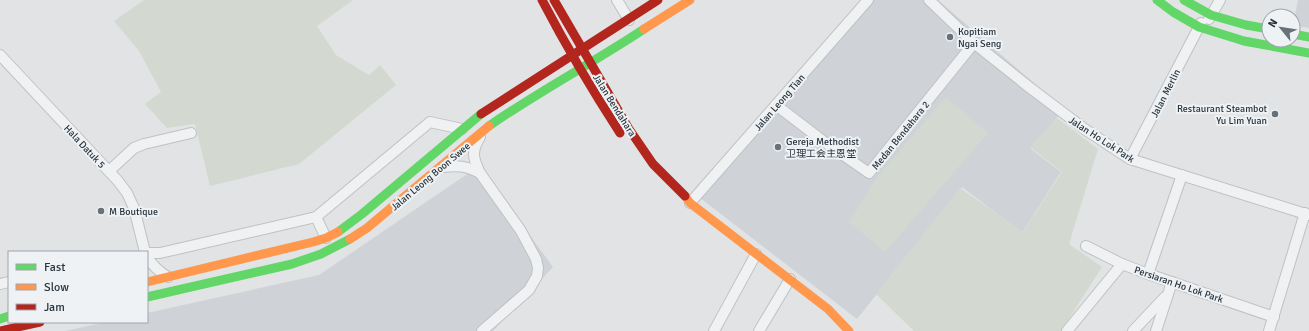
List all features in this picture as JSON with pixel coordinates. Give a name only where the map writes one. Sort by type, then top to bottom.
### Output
[{"type":"main road","name":"Jalan Bendahara","points":[[542,0],[595,95],[625,142]]},
{"type":"main road","name":"Jalan Bendahara","points":[[554,0],[629,130],[653,164],[687,198],[690,203],[828,309],[848,331]]},
{"type":"main road","name":"Jalan Leong Boon Swee","points":[[148,282],[326,238],[344,228],[362,214],[483,112],[583,50],[658,0]]},
{"type":"main road","name":"Jalan Leong Boon Swee","points":[[148,297],[292,264],[330,251],[350,240],[367,228],[484,130],[525,101],[591,63],[690,0]]},
{"type":"main road","points":[[1156,0],[1173,12],[1201,28],[1244,41],[1309,53]]},
{"type":"main road","points":[[1184,0],[1209,14],[1246,25],[1261,28]]},
{"type":"main road","points":[[580,69],[583,50]]},
{"type":"main road","points":[[573,56],[591,63]]},
{"type":"main road","name":"Jalan Bendahara","points":[[641,163],[648,171],[684,202],[690,203]]},
{"type":"main road","points":[[0,331],[11,330],[36,323]]},
{"type":"street","points":[[617,0],[629,20]]},
{"type":"street","name":"Jalan Leong Tian","points":[[690,203],[868,0]]},
{"type":"street","name":"Jalan Ho Lok Park","points":[[929,0],[974,43],[1086,130],[1130,160],[1307,214]]},
{"type":"street","points":[[1209,14],[1220,0]]},
{"type":"street","name":"Jalan Merlin","points":[[1130,160],[1209,14]]},
{"type":"street","name":"Medan Bendahara 2","points":[[776,105],[869,174],[974,43]]},
{"type":"street","name":"Hala Datuk 5","points":[[0,55],[128,193],[134,208],[145,251]]},
{"type":"street","name":"Jalan Leong Boon Swee","points":[[148,253],[160,253],[316,217],[430,122],[462,129]]},
{"type":"street","points":[[482,331],[529,290],[538,276],[536,259],[521,231],[480,173],[473,157],[477,143],[484,130]]},
{"type":"street","points":[[109,171],[126,154],[139,146],[191,133]]},
{"type":"street","points":[[440,167],[461,166],[480,173]]},
{"type":"street","points":[[1148,274],[1182,175]]},
{"type":"street","points":[[1269,331],[1307,214]]},
{"type":"street","points":[[316,217],[326,238]]},
{"type":"street","name":"Persiaran Ho Lok Park","points":[[1086,246],[1122,264],[1148,274],[1274,317]]},
{"type":"street","points":[[714,331],[756,254]]},
{"type":"street","points":[[148,258],[153,266],[168,277]]},
{"type":"street","points":[[1067,331],[1122,264]]},
{"type":"street","points":[[759,331],[790,279]]},
{"type":"street","points":[[1156,331],[1172,282]]},
{"type":"street","points":[[1134,331],[1168,294]]},
{"type":"shaded area","points":[[144,0],[353,0],[317,26],[336,55],[369,75],[380,65],[396,85],[299,164],[210,186],[195,124],[167,128],[145,104],[161,92],[139,51],[114,21]]},
{"type":"shaded area","points":[[864,0],[938,0],[1064,109],[1031,149],[1061,172],[1022,233],[962,187],[857,319],[695,194]]},
{"type":"shaded area","points":[[1298,0],[1309,0],[1309,28],[1301,26],[1301,8],[1296,8]]},
{"type":"shaded area","points":[[946,97],[988,133],[885,252],[849,222],[878,176]]},
{"type":"shaded area","points":[[1057,118],[1098,149],[1069,244],[1102,267],[1061,331],[914,331],[876,294],[960,188],[1023,232],[1062,172],[1030,147]]},
{"type":"shaded area","points":[[479,166],[553,267],[493,331],[65,331],[101,323],[148,323],[148,313],[319,275]]},
{"type":"traffic: fast","points":[[1157,0],[1173,12],[1199,27],[1244,41],[1309,53]]},
{"type":"traffic: fast","points":[[1184,0],[1211,15],[1261,28]]},
{"type":"traffic: fast","points":[[489,126],[644,29]]},
{"type":"traffic: fast","points":[[1301,36],[1309,37]]},
{"type":"traffic: fast","points":[[338,232],[362,214],[481,114]]},
{"type":"traffic: fast","points":[[148,297],[292,264],[321,254],[350,239]]},
{"type":"traffic: fast","points":[[0,319],[8,316]]},
{"type":"traffic: slow","points":[[644,29],[690,0]]},
{"type":"traffic: slow","points":[[350,239],[367,228],[489,126]]},
{"type":"traffic: slow","points":[[685,196],[690,203],[828,309],[849,331]]},
{"type":"traffic: slow","points":[[148,282],[313,242],[338,232]]},
{"type":"traffic: jam","points":[[542,0],[599,101],[620,133]]},
{"type":"traffic: jam","points":[[554,0],[629,129],[653,164],[685,196]]},
{"type":"traffic: jam","points":[[481,114],[658,0]]},
{"type":"traffic: jam","points":[[0,331],[36,323]]},
{"type":"place","name":"Kopitiam Ngai Seng","points":[[950,37]]},
{"type":"place","name":"Restaurant Steambot Yu Lim Yuan","points":[[1275,114]]},
{"type":"place","name":"Gereja Methodist 卫理工会主恩堂","points":[[778,147]]},
{"type":"place","name":"M Boutique","points":[[101,211]]}]
